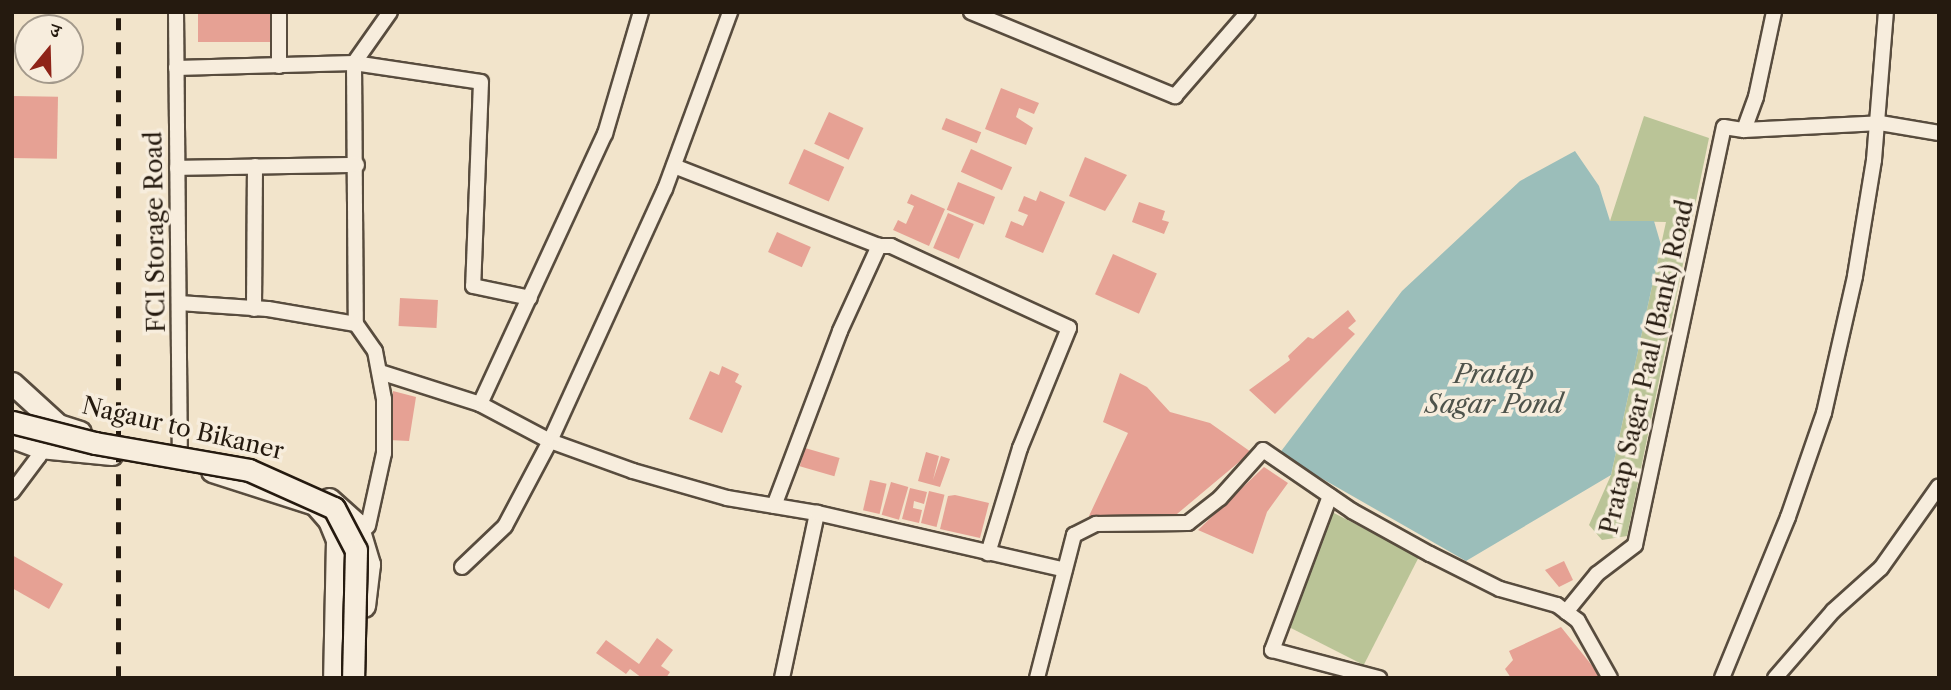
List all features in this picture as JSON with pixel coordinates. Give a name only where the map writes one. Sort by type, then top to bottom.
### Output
[{"type":"main road","name":"Nagaur to Bikaner","points":[[12,383],[58,425],[282,475],[336,503],[357,524],[369,564],[362,678]]},
{"type":"main road","points":[[12,422],[95,443],[249,470],[334,508],[356,550],[353,678]]},
{"type":"main road","name":"Nagaur to Bikaner","points":[[12,437],[40,447],[190,465],[315,504],[329,520],[337,540],[334,678]]},
{"type":"street","name":"FCI Storage Road","points":[[176,12],[180,452]]},
{"type":"street","points":[[279,12],[279,66]]},
{"type":"street","points":[[368,526],[384,453],[383,373],[356,324],[357,165],[354,63],[390,12]]},
{"type":"street","points":[[480,404],[605,134],[641,12]]},
{"type":"street","points":[[462,567],[505,526],[550,441],[674,166],[730,12]]},
{"type":"street","points":[[971,12],[1175,96],[1248,12]]},
{"type":"street","points":[[1774,12],[1756,97],[1744,130],[1880,123],[1939,132]]},
{"type":"street","points":[[1722,678],[1788,517],[1824,414],[1855,276],[1880,123],[1886,12]]},
{"type":"street","points":[[176,68],[354,63],[481,82],[474,286],[530,298]]},
{"type":"street","name":"Pratap Sagar Paal (Bank) Road","points":[[1566,612],[1597,574],[1635,545],[1724,127],[1744,130]]},
{"type":"street","points":[[177,168],[357,165]]},
{"type":"street","points":[[254,309],[255,166]]},
{"type":"street","points":[[674,166],[879,246],[891,246],[1069,328],[1020,448],[988,553]]},
{"type":"street","points":[[774,506],[808,406],[879,246]]},
{"type":"street","points":[[179,303],[254,309],[356,324]]},
{"type":"street","points":[[383,373],[480,404],[550,441],[633,471],[774,506],[817,513],[1065,570]]},
{"type":"street","points":[[12,492],[39,456],[40,447]]},
{"type":"street","points":[[1037,678],[1074,535],[1096,524],[1188,523],[1220,498],[1263,450],[1330,496],[1491,585],[1566,612],[1578,621],[1610,678]]},
{"type":"street","points":[[1775,678],[1833,611],[1881,568],[1939,486]]},
{"type":"street","points":[[1330,496],[1272,650],[1379,678]]},
{"type":"street","points":[[782,678],[817,513]]},
{"type":"green space","points":[[1644,116],[1709,138],[1627,536],[1602,540],[1589,525],[1611,475],[1666,222],[1610,221]]},
{"type":"green space","points":[[1330,511],[1419,556],[1364,665],[1275,620]]},
{"type":"water","name":"Pratap Sagar Pond","points":[[1575,151],[1599,186],[1610,221],[1654,221],[1661,245],[1611,475],[1466,561],[1279,454],[1402,291],[1520,181]]},
{"type":"building","points":[[198,12],[271,12],[271,42],[198,42]]},
{"type":"building","points":[[1001,88],[1039,103],[1034,114],[1019,108],[1016,117],[1033,128],[1026,145],[985,129]]},
{"type":"building","points":[[12,96],[58,97],[57,159],[12,158]]},
{"type":"building","points":[[829,112],[863,128],[849,160],[814,144]]},
{"type":"building","points":[[946,118],[981,132],[977,143],[942,129]]},
{"type":"building","points":[[804,149],[844,167],[829,202],[789,184]]},
{"type":"building","points":[[971,149],[1012,167],[1002,190],[961,172]]},
{"type":"building","points":[[1085,157],[1127,175],[1105,211],[1069,196]]},
{"type":"building","points":[[958,182],[995,197],[984,225],[947,210]]},
{"type":"building","points":[[1040,191],[1065,202],[1043,253],[1005,237],[1011,221],[1023,226],[1028,215],[1018,211],[1024,196],[1036,201]]},
{"type":"building","points":[[911,194],[945,209],[929,246],[893,230],[898,220],[906,224],[914,206],[907,203]]},
{"type":"building","points":[[1139,202],[1165,211],[1162,220],[1169,222],[1164,234],[1132,222]]},
{"type":"building","points":[[948,213],[974,224],[959,259],[933,248]]},
{"type":"building","points":[[777,232],[811,247],[802,267],[768,252]]},
{"type":"building","points":[[1113,254],[1157,274],[1139,314],[1095,294]]},
{"type":"building","points":[[400,298],[438,300],[436,328],[399,326]]},
{"type":"building","points":[[1348,310],[1356,321],[1348,328],[1355,334],[1275,414],[1249,390],[1290,360],[1288,356],[1308,337],[1313,339]]},
{"type":"building","points":[[722,366],[739,374],[735,382],[742,386],[722,433],[689,419],[710,371],[719,375]]},
{"type":"building","points":[[1120,373],[1147,387],[1170,412],[1210,423],[1251,452],[1177,514],[1092,518],[1089,516],[1128,433],[1103,422]]},
{"type":"building","points":[[393,391],[416,397],[409,441],[389,440]]},
{"type":"building","points":[[805,448],[840,458],[834,476],[800,466]]},
{"type":"building","points":[[926,452],[939,456],[933,480],[941,456],[950,459],[940,487],[918,481]]},
{"type":"building","points":[[1264,467],[1288,483],[1267,512],[1253,554],[1198,530]]},
{"type":"building","points":[[870,480],[887,484],[880,514],[863,510]]},
{"type":"building","points":[[891,482],[908,487],[899,520],[882,515]]},
{"type":"building","points":[[910,488],[927,492],[924,504],[914,501],[913,508],[922,510],[919,523],[902,519]]},
{"type":"building","points":[[929,491],[945,495],[937,527],[921,523]]},
{"type":"building","points":[[955,495],[989,503],[980,538],[940,529],[948,496]]},
{"type":"building","points":[[12,555],[63,584],[49,609],[12,588]]},
{"type":"building","points":[[1564,561],[1573,580],[1559,587],[1545,570]]},
{"type":"building","points":[[1561,627],[1602,678],[1511,678],[1505,669],[1513,660],[1509,651]]},
{"type":"building","points":[[657,638],[673,650],[661,666],[670,672],[666,678],[642,678],[630,669],[626,674],[596,653],[606,640],[639,664]]},
{"type":"railway","points":[[118,12],[118,678]]}]
